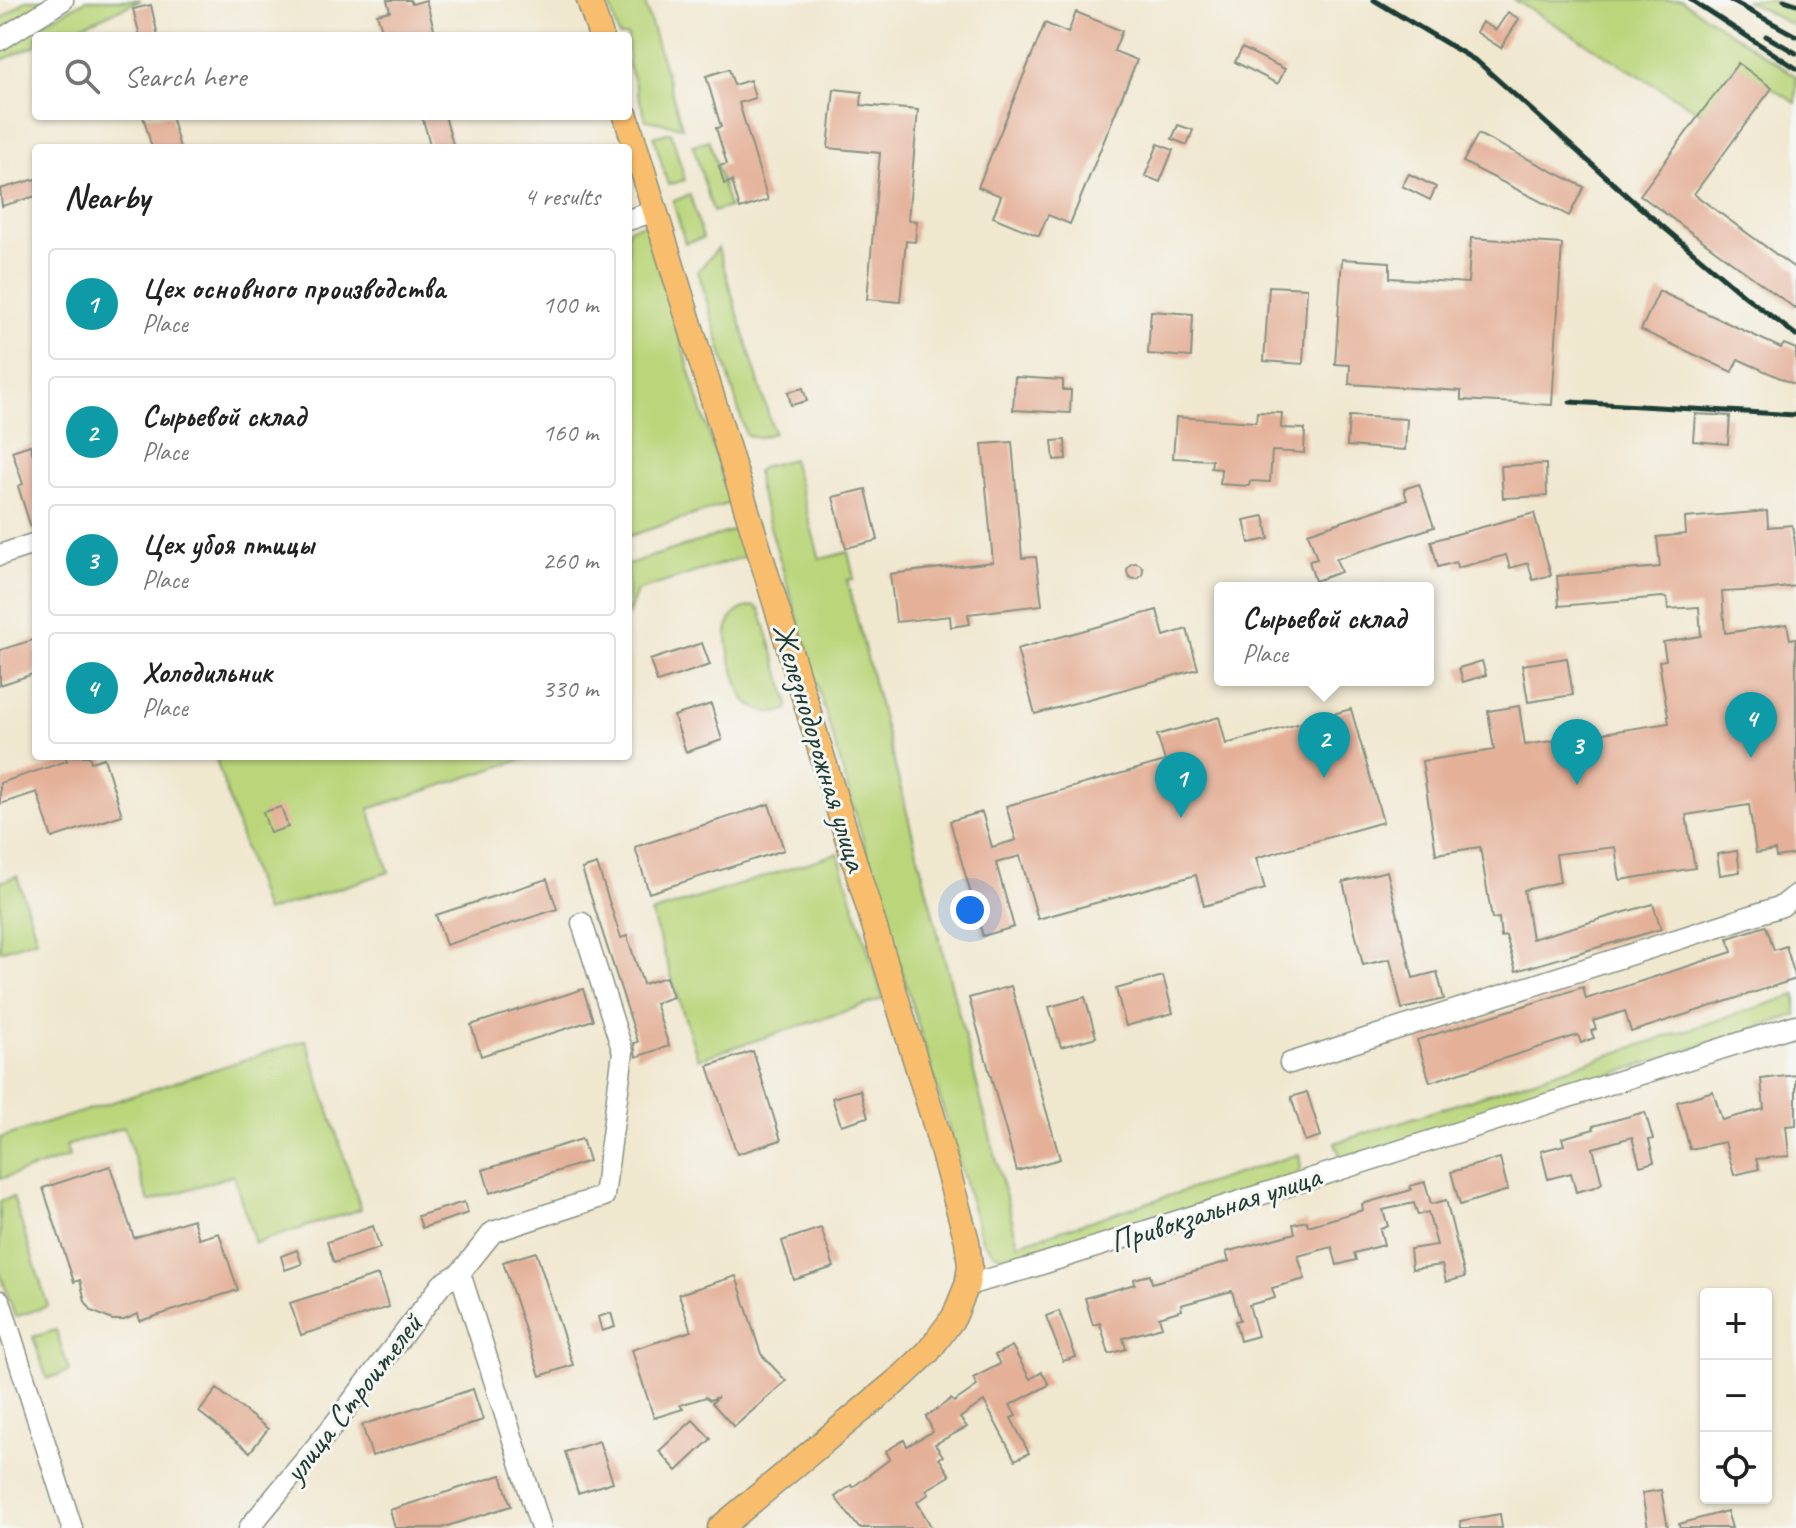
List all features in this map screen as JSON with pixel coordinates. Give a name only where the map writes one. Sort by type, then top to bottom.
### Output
[{"type":"main road","points":[[589,0],[600,32]]},
{"type":"main road","name":"Железнодорожная улица","points":[[627,120],[935,1124],[967,1241],[970,1266],[967,1285]]},
{"type":"main road","points":[[720,1528],[915,1366],[954,1317],[967,1285]]},
{"type":"street","points":[[0,40],[63,0]]},
{"type":"street","points":[[632,219],[655,211]]},
{"type":"street","points":[[0,555],[32,544]]},
{"type":"street","points":[[1290,1063],[1782,906],[1796,895]]},
{"type":"street","name":"улица Строителей","points":[[249,1528],[329,1431],[442,1284],[460,1273],[493,1232],[604,1196],[623,1052],[582,923]]},
{"type":"street","name":"Привокзальная улица","points":[[967,1285],[1796,1025]]},
{"type":"street","name":"улица Строителей","points":[[460,1273],[541,1528]]},
{"type":"street","points":[[0,1301],[72,1528]]},
{"type":"green space","points":[[27,0],[47,0],[0,31],[0,20]]},
{"type":"green space","points":[[86,0],[141,0],[67,32],[32,32],[32,47],[0,61],[0,47]]},
{"type":"green space","points":[[608,0],[644,0],[682,127],[646,120],[632,76],[632,32],[618,32]]},
{"type":"green space","points":[[1515,0],[1681,0],[1796,76],[1796,103],[1772,88],[1701,113]]},
{"type":"green space","points":[[1745,0],[1769,0],[1796,10],[1796,27]]},
{"type":"green space","points":[[671,132],[685,180],[668,185],[654,137]]},
{"type":"green space","points":[[709,140],[729,207],[713,212],[693,145]]},
{"type":"green space","points":[[690,195],[703,238],[685,243],[673,201]]},
{"type":"green space","points":[[645,224],[730,503],[632,535],[632,228]]},
{"type":"green space","points":[[718,248],[774,433],[757,438],[746,435],[698,271]]},
{"type":"green space","points":[[792,459],[820,559],[848,552],[854,579],[847,580],[1018,1244],[1299,1154],[1301,1168],[1297,1175],[1021,1260],[999,1255],[982,1240],[758,486],[757,471],[762,467]]},
{"type":"green space","points":[[738,529],[746,556],[637,591],[632,605],[632,563]]},
{"type":"green space","points":[[755,606],[760,610],[789,704],[788,709],[782,712],[769,713],[746,701],[730,657],[728,629],[731,618],[740,610]]},
{"type":"green space","points":[[216,760],[521,760],[369,809],[389,872],[265,912]]},
{"type":"green space","points":[[838,853],[883,999],[698,1059],[651,913]]},
{"type":"green space","points":[[17,876],[37,939],[0,951],[0,882]]},
{"type":"green space","points":[[1796,995],[1796,1015],[1347,1160],[1340,1156],[1335,1143]]},
{"type":"green space","points":[[306,1040],[361,1209],[255,1243],[233,1175],[149,1202],[124,1127],[66,1146],[69,1157],[0,1179],[0,1138]]},
{"type":"green space","points":[[13,1197],[48,1306],[15,1317],[0,1272],[0,1201]]},
{"type":"green space","points":[[56,1330],[69,1371],[47,1379],[33,1337]]},
{"type":"building","points":[[387,0],[410,0],[412,4],[426,0],[435,32],[383,32],[377,14],[390,11]]},
{"type":"building","points":[[151,5],[157,32],[139,32],[133,9]]},
{"type":"building","points":[[1076,12],[1122,31],[1114,51],[1137,60],[1070,224],[1048,215],[1039,236],[993,217],[1001,196],[978,187],[1045,23],[1068,33]]},
{"type":"building","points":[[1508,12],[1519,19],[1501,48],[1476,32],[1482,22],[1496,30]]},
{"type":"building","points":[[1242,48],[1285,69],[1278,84],[1235,62]]},
{"type":"building","points":[[1738,63],[1772,88],[1694,194],[1796,269],[1796,309],[1640,195]]},
{"type":"building","points":[[729,69],[734,85],[750,80],[755,98],[739,103],[768,200],[740,209],[732,181],[724,184],[719,166],[727,164],[716,128],[721,127],[706,76]]},
{"type":"building","points":[[834,89],[862,92],[861,105],[918,110],[908,220],[917,221],[915,242],[906,241],[900,302],[867,299],[880,153],[828,148]]},
{"type":"building","points":[[144,120],[172,120],[179,144],[151,144]]},
{"type":"building","points":[[423,120],[446,120],[453,144],[430,144]]},
{"type":"building","points":[[1178,125],[1193,130],[1187,145],[1172,139]]},
{"type":"building","points":[[1478,134],[1584,187],[1569,216],[1463,162]]},
{"type":"building","points":[[1158,144],[1173,150],[1160,182],[1145,176]]},
{"type":"building","points":[[1409,174],[1436,187],[1430,200],[1402,186]]},
{"type":"building","points":[[32,180],[32,197],[2,206],[0,189]]},
{"type":"building","points":[[1471,238],[1562,244],[1552,405],[1461,400],[1461,391],[1349,384],[1350,365],[1335,364],[1342,259],[1390,262],[1390,278],[1468,283]]},
{"type":"building","points":[[1269,286],[1307,288],[1303,364],[1264,361]]},
{"type":"building","points":[[1659,291],[1781,348],[1784,344],[1796,349],[1796,385],[1738,359],[1732,372],[1641,330]]},
{"type":"building","points":[[1151,311],[1193,314],[1191,357],[1148,354]]},
{"type":"building","points":[[1015,377],[1063,380],[1063,390],[1071,390],[1070,413],[1013,410]]},
{"type":"building","points":[[803,388],[807,401],[791,405],[788,392]]},
{"type":"building","points":[[1257,412],[1282,413],[1281,428],[1305,429],[1304,453],[1272,451],[1270,482],[1250,481],[1249,486],[1220,484],[1221,469],[1211,468],[1212,460],[1173,458],[1176,417],[1256,422]]},
{"type":"building","points":[[1695,414],[1730,416],[1728,444],[1693,441]]},
{"type":"building","points":[[1349,416],[1407,419],[1405,450],[1347,446]]},
{"type":"building","points":[[1065,440],[1066,459],[1054,460],[1052,441]]},
{"type":"building","points":[[1012,442],[1022,558],[1036,557],[1042,605],[968,614],[970,624],[951,627],[950,616],[896,622],[890,574],[993,562],[982,444]]},
{"type":"building","points":[[30,445],[32,451],[32,531],[18,486],[23,484],[12,451]]},
{"type":"building","points":[[1546,464],[1547,496],[1503,498],[1501,466]]},
{"type":"building","points":[[1419,484],[1434,527],[1336,559],[1341,572],[1315,581],[1309,561],[1317,559],[1308,533],[1407,500],[1404,489]]},
{"type":"building","points":[[866,489],[878,540],[846,548],[833,497]]},
{"type":"building","points":[[1767,511],[1768,527],[1792,525],[1796,549],[1796,586],[1722,592],[1725,633],[1787,624],[1790,639],[1796,638],[1796,854],[1776,857],[1775,850],[1756,853],[1749,805],[1686,815],[1695,868],[1620,880],[1615,847],[1556,854],[1560,882],[1524,890],[1532,939],[1653,904],[1661,929],[1516,971],[1506,936],[1501,937],[1499,918],[1492,919],[1480,847],[1436,854],[1422,761],[1494,750],[1488,711],[1519,706],[1525,745],[1669,723],[1659,661],[1666,660],[1663,642],[1701,636],[1699,607],[1668,609],[1667,598],[1662,597],[1559,606],[1557,576],[1660,567],[1657,537],[1686,534],[1685,518]]},
{"type":"building","points":[[1534,513],[1551,575],[1533,580],[1528,563],[1510,568],[1506,555],[1457,568],[1456,562],[1438,567],[1431,541]]},
{"type":"building","points":[[1264,516],[1269,539],[1249,543],[1244,520]]},
{"type":"building","points":[[1132,563],[1138,563],[1143,571],[1141,577],[1132,579],[1127,574],[1127,568]]},
{"type":"building","points":[[1157,610],[1164,636],[1187,629],[1198,669],[1035,714],[1017,649]]},
{"type":"building","points":[[32,640],[32,674],[0,685],[0,650]]},
{"type":"building","points":[[702,643],[710,665],[657,682],[650,660]]},
{"type":"building","points":[[1567,658],[1573,695],[1528,702],[1522,665]]},
{"type":"building","points":[[1482,661],[1486,675],[1463,682],[1459,668]]},
{"type":"building","points":[[711,704],[722,740],[686,752],[674,716]]},
{"type":"building","points":[[1351,709],[1383,822],[1256,858],[1265,889],[1204,906],[1196,875],[1038,919],[1020,856],[996,863],[1014,927],[983,936],[950,821],[982,812],[992,847],[1016,840],[1006,806],[1165,761],[1157,735],[1219,717],[1226,744]]},
{"type":"building","points":[[105,760],[122,815],[52,838],[37,792],[0,804],[0,783],[67,761]]},
{"type":"building","points":[[769,804],[784,850],[649,893],[635,847]]},
{"type":"building","points":[[281,807],[288,827],[270,833],[263,812]]},
{"type":"building","points":[[1737,851],[1740,872],[1720,875],[1717,854]]},
{"type":"building","points":[[597,864],[621,938],[627,936],[643,984],[666,977],[673,997],[655,1003],[669,1046],[636,1057],[634,1043],[638,1042],[582,869]]},
{"type":"building","points":[[1387,871],[1413,978],[1437,972],[1444,999],[1402,1009],[1390,959],[1363,965],[1343,882]]},
{"type":"building","points":[[547,879],[557,909],[446,945],[436,915]]},
{"type":"building","points":[[1766,926],[1774,950],[1786,946],[1796,979],[1631,1032],[1625,1011],[1593,1021],[1596,1029],[1591,1031],[1594,1038],[1581,1043],[1578,1035],[1430,1082],[1417,1040],[1583,987],[1586,999],[1732,952],[1728,938]]},
{"type":"building","points":[[1163,976],[1173,1013],[1126,1026],[1116,989]]},
{"type":"building","points":[[1011,986],[1060,1159],[1017,1171],[969,998]]},
{"type":"building","points":[[583,989],[593,1020],[481,1056],[471,1025]]},
{"type":"building","points":[[1085,997],[1096,1037],[1061,1047],[1049,1007]]},
{"type":"building","points":[[753,1051],[781,1140],[737,1154],[708,1066]]},
{"type":"building","points":[[1796,1075],[1796,1125],[1786,1126],[1789,1156],[1756,1159],[1759,1169],[1734,1175],[1725,1142],[1690,1149],[1677,1102],[1713,1091],[1722,1120],[1764,1109],[1761,1079]]},
{"type":"building","points":[[860,1090],[868,1117],[841,1125],[832,1098]]},
{"type":"building","points":[[1307,1092],[1321,1136],[1305,1141],[1291,1097]]},
{"type":"building","points":[[1645,1112],[1653,1139],[1649,1140],[1654,1162],[1640,1166],[1632,1137],[1593,1148],[1602,1183],[1595,1187],[1576,1192],[1571,1173],[1548,1179],[1541,1151],[1564,1145],[1562,1138],[1594,1129],[1593,1126]]},
{"type":"building","points":[[582,1139],[589,1161],[490,1193],[483,1170]]},
{"type":"building","points":[[1500,1158],[1508,1190],[1460,1205],[1451,1172]]},
{"type":"building","points":[[110,1166],[134,1238],[193,1219],[199,1239],[219,1233],[238,1290],[140,1321],[138,1314],[124,1320],[112,1320],[92,1311],[85,1301],[80,1280],[74,1282],[43,1188]]},
{"type":"building","points":[[1425,1182],[1431,1204],[1446,1200],[1465,1277],[1446,1282],[1442,1265],[1412,1269],[1410,1249],[1437,1245],[1428,1212],[1418,1215],[1414,1203],[1383,1210],[1388,1226],[1380,1229],[1384,1245],[1354,1253],[1356,1260],[1337,1265],[1332,1247],[1298,1256],[1305,1279],[1272,1288],[1275,1298],[1249,1305],[1258,1336],[1240,1341],[1235,1321],[1240,1320],[1232,1291],[1181,1305],[1182,1310],[1159,1317],[1162,1327],[1123,1338],[1126,1349],[1109,1354],[1100,1323],[1093,1325],[1085,1298],[1135,1284],[1134,1279],[1150,1275],[1152,1283],[1229,1261],[1226,1252],[1295,1233],[1293,1224],[1307,1221],[1308,1226],[1363,1210],[1362,1204],[1411,1190],[1410,1186]]},
{"type":"building","points":[[464,1202],[468,1213],[422,1228],[418,1216]]},
{"type":"building","points":[[373,1226],[380,1248],[334,1263],[327,1242]]},
{"type":"building","points":[[821,1228],[834,1267],[794,1280],[782,1241]]},
{"type":"building","points":[[297,1250],[302,1264],[285,1270],[281,1256]]},
{"type":"building","points":[[536,1252],[573,1365],[540,1376],[503,1262]]},
{"type":"building","points":[[378,1275],[389,1307],[301,1335],[290,1303]]},
{"type":"building","points":[[736,1276],[761,1354],[786,1381],[734,1427],[712,1403],[718,1397],[710,1400],[706,1397],[680,1405],[683,1409],[654,1418],[632,1350],[691,1331],[679,1294]]},
{"type":"building","points":[[1059,1311],[1076,1357],[1063,1361],[1046,1316]]},
{"type":"building","points":[[611,1313],[615,1327],[602,1331],[598,1317]]},
{"type":"building","points":[[1012,1346],[1030,1379],[1042,1372],[1049,1385],[1010,1405],[1016,1416],[1011,1418],[1029,1453],[1015,1460],[984,1401],[960,1418],[967,1427],[935,1444],[950,1476],[926,1490],[929,1494],[917,1502],[932,1528],[859,1528],[835,1497],[890,1459],[886,1451],[904,1440],[907,1446],[933,1431],[926,1417],[977,1386],[973,1378],[1000,1364],[995,1355]]},
{"type":"building","points":[[217,1389],[268,1429],[250,1452],[199,1412]]},
{"type":"building","points":[[473,1389],[483,1420],[372,1456],[362,1425]]},
{"type":"building","points":[[693,1420],[711,1439],[677,1471],[659,1451]]},
{"type":"building","points":[[599,1441],[613,1482],[578,1493],[565,1452]]},
{"type":"building","points":[[501,1475],[511,1506],[441,1528],[395,1528],[390,1510]]},
{"type":"building","points":[[1661,1490],[1668,1528],[1648,1528],[1642,1493]]},
{"type":"building","points":[[1727,1511],[1732,1528],[1680,1528],[1679,1524]]},
{"type":"building","points":[[1500,1514],[1502,1528],[1461,1528],[1460,1521]]},
{"type":"railway","points":[[1374,0],[1478,62],[1635,203],[1796,335]]},
{"type":"railway","points":[[1691,0],[1796,68]]},
{"type":"railway","points":[[1730,0],[1796,36]]},
{"type":"railway","points":[[1784,0],[1796,4]]},
{"type":"railway","points":[[1766,36],[1796,53]]},
{"type":"railway","points":[[1570,402],[1796,415]]},
{"type":"place","name":"Холодильник","points":[[1751,758]]},
{"type":"place","name":"Сырьевой склад","points":[[1324,778]]},
{"type":"place","name":"Цех убоя птицы","points":[[1577,785]]},
{"type":"place","name":"Цех основного производства","points":[[1181,818]]}]
